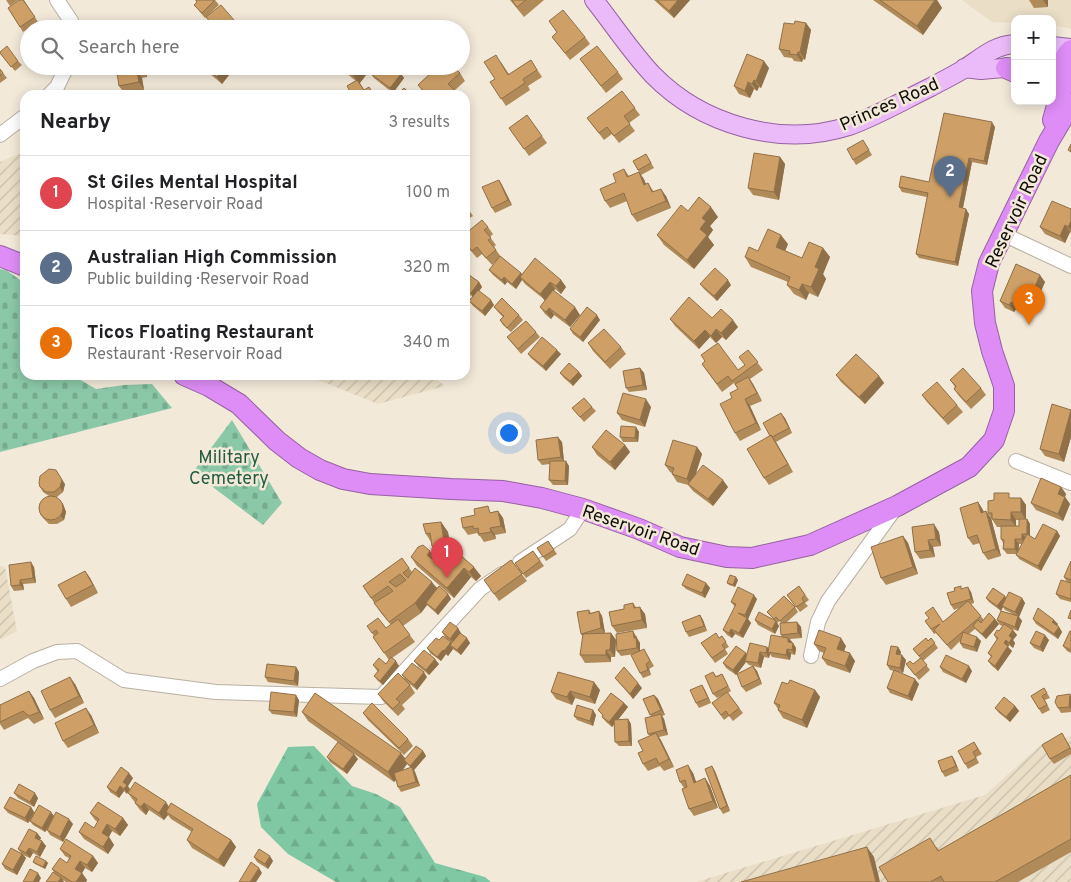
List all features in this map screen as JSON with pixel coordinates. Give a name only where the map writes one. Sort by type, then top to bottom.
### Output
[{"type":"highway","name":"Reservoir Road","points":[[1049,141],[1064,72],[1063,63],[1065,56],[1071,49]]},
{"type":"highway","name":"Reservoir Road","points":[[195,380],[225,394],[239,404],[299,458],[320,470],[343,479],[370,484],[503,491],[542,498],[583,509],[639,529],[680,547],[728,557],[752,558],[810,545],[897,506],[969,467],[994,440],[1004,411],[1004,386],[985,323],[982,290],[988,264],[1049,141],[1071,104]]},
{"type":"highway","points":[[1047,105],[1053,122]]},
{"type":"highway","points":[[0,256],[20,264]]},
{"type":"main road","name":"Princes Road","points":[[594,0],[653,75],[679,97],[710,116],[742,127],[776,134],[815,134],[849,126],[964,68],[992,50],[1011,45]]},
{"type":"main road","points":[[1056,47],[1071,49]]},
{"type":"main road","points":[[964,68],[981,70],[1011,69]]},
{"type":"street","points":[[57,0],[69,20]]},
{"type":"street","points":[[53,90],[62,75]]},
{"type":"street","points":[[0,135],[20,120]]},
{"type":"street","points":[[1003,234],[1071,266]]},
{"type":"street","points":[[1016,461],[1071,483]]},
{"type":"street","points":[[811,656],[818,622],[828,601],[897,506]]},
{"type":"street","points":[[0,678],[32,660],[57,652],[77,651],[124,680],[216,692],[381,697],[480,588],[570,528],[583,509]]},
{"type":"shaded area","points":[[962,0],[1071,0],[1071,29],[1056,26],[1056,15],[1011,15],[1011,23],[992,22]]},
{"type":"shaded area","points":[[20,153],[20,236],[0,234],[0,162]]},
{"type":"shaded area","points":[[318,380],[437,380],[445,386],[378,404]]},
{"type":"shaded area","points":[[0,566],[5,567],[17,631],[0,640]]},
{"type":"shaded area","points":[[1071,736],[1071,882],[696,882],[985,795],[1044,742]]},
{"type":"green space","points":[[0,269],[6,270],[20,280],[20,380],[81,380],[96,389],[152,384],[172,408],[0,452]]},
{"type":"green space","name":"Military Cemetery","points":[[232,420],[282,503],[263,525],[193,472]]},
{"type":"green space","points":[[314,746],[352,786],[376,794],[400,807],[435,863],[485,877],[491,882],[336,882],[288,854],[261,827],[257,804],[288,747]]},
{"type":"building","points":[[19,0],[23,0],[35,17],[30,20],[20,20],[20,27],[8,8]]},
{"type":"building","points":[[196,0],[215,0],[202,13],[194,5],[197,2]]},
{"type":"building","points":[[512,0],[526,0],[517,7]]},
{"type":"building","points":[[657,0],[678,0],[669,11]]},
{"type":"building","points":[[880,0],[935,0],[917,26]]},
{"type":"building","points":[[221,5],[234,20],[208,20],[206,17]]},
{"type":"building","points":[[563,10],[585,37],[565,53],[552,37],[557,32],[549,21]]},
{"type":"building","points":[[795,21],[806,23],[800,52],[797,55],[789,54],[790,51],[779,49],[784,23],[794,24]]},
{"type":"building","points":[[7,46],[18,61],[11,67],[0,53]]},
{"type":"building","points":[[597,46],[618,72],[601,86],[580,59]]},
{"type":"building","points":[[747,54],[764,61],[756,81],[754,80],[752,84],[748,82],[745,91],[734,86]]},
{"type":"building","points":[[496,55],[508,75],[531,60],[537,70],[523,79],[525,83],[501,99],[490,82],[495,79],[484,62]]},
{"type":"building","points":[[117,75],[138,75],[139,82],[119,86]]},
{"type":"building","points":[[372,75],[400,75],[390,88]]},
{"type":"building","points":[[429,75],[458,75],[448,84],[454,90],[422,90],[418,85]]},
{"type":"building","points":[[357,80],[364,90],[349,90],[347,86]]},
{"type":"building","points":[[622,91],[635,108],[624,116],[630,124],[614,136],[607,127],[599,133],[587,118]]},
{"type":"building","points":[[944,113],[992,122],[984,161],[969,158],[959,207],[966,209],[955,262],[916,254],[928,193],[899,187],[901,176],[929,182]]},
{"type":"building","points":[[527,115],[542,136],[524,149],[509,128]]},
{"type":"building","points":[[863,140],[869,150],[853,160],[847,149]]},
{"type":"building","points":[[754,153],[780,157],[774,192],[748,188]]},
{"type":"building","points":[[646,154],[651,163],[638,170],[633,161]]},
{"type":"building","points":[[624,169],[627,177],[639,172],[644,185],[648,183],[652,192],[661,189],[666,201],[632,215],[624,193],[605,201],[600,189],[616,182],[613,174]]},
{"type":"building","points":[[499,180],[508,200],[492,208],[482,187]]},
{"type":"building","points":[[699,197],[711,207],[702,218],[706,221],[700,229],[707,235],[687,260],[657,235],[681,205],[688,211]]},
{"type":"building","points":[[1052,201],[1071,209],[1071,221],[1068,227],[1065,225],[1060,236],[1040,227]]},
{"type":"building","points":[[482,220],[488,227],[484,230],[491,238],[488,240],[496,250],[486,258],[477,247],[472,251],[470,249],[470,230]]},
{"type":"building","points":[[768,229],[781,235],[776,247],[802,258],[809,242],[823,248],[815,267],[819,269],[811,287],[802,284],[799,290],[787,285],[790,277],[745,257],[749,247],[758,251]]},
{"type":"building","points":[[500,256],[521,273],[512,284],[504,277],[502,280],[489,270]]},
{"type":"building","points":[[535,258],[561,280],[556,286],[550,282],[540,294],[520,277]]},
{"type":"building","points":[[1016,264],[1040,275],[1033,291],[1025,288],[1022,294],[1030,297],[1025,308],[1011,302],[1009,305],[1000,301]]},
{"type":"building","points":[[715,268],[728,280],[714,296],[700,284]]},
{"type":"building","points":[[470,276],[479,282],[470,292]]},
{"type":"building","points":[[478,290],[491,300],[482,311],[470,300]]},
{"type":"building","points":[[553,290],[575,307],[565,320],[549,308],[546,312],[540,307]]},
{"type":"building","points":[[689,297],[712,318],[721,309],[733,320],[721,333],[716,329],[711,336],[705,330],[694,341],[670,319]]},
{"type":"building","points":[[502,298],[519,315],[507,328],[500,320],[504,316],[494,307]]},
{"type":"building","points":[[587,307],[597,315],[580,337],[570,329]]},
{"type":"building","points":[[526,321],[536,332],[518,349],[507,337]]},
{"type":"building","points":[[604,329],[621,347],[605,362],[588,343]]},
{"type":"building","points":[[542,337],[557,350],[543,366],[528,354]]},
{"type":"building","points":[[718,343],[738,370],[745,365],[739,357],[748,350],[758,362],[732,381],[728,376],[717,384],[702,364],[705,361],[701,355]]},
{"type":"building","points":[[856,354],[879,376],[859,397],[836,375]]},
{"type":"building","points":[[569,363],[579,372],[570,381],[560,373]]},
{"type":"building","points":[[640,368],[643,385],[626,388],[623,371]]},
{"type":"building","points":[[963,368],[981,388],[966,402],[954,389],[956,386],[950,380]]},
{"type":"building","points":[[748,377],[757,393],[745,399],[756,423],[735,433],[720,404],[732,398],[730,393],[738,389],[735,384]]},
{"type":"building","points":[[937,382],[957,405],[943,418],[922,395]]},
{"type":"building","points":[[623,393],[646,399],[640,420],[617,413]]},
{"type":"building","points":[[584,398],[592,407],[580,417],[572,408]]},
{"type":"building","points":[[1052,404],[1071,410],[1059,454],[1040,449]]},
{"type":"building","points":[[781,413],[789,428],[772,437],[763,423]]},
{"type":"building","points":[[621,426],[636,427],[635,438],[620,437]]},
{"type":"building","points":[[606,430],[625,445],[610,462],[592,447]]},
{"type":"building","points":[[771,435],[788,464],[764,478],[747,449]]},
{"type":"building","points":[[558,437],[561,457],[538,460],[536,440]]},
{"type":"building","points":[[673,440],[697,447],[687,479],[672,474],[674,468],[665,465]]},
{"type":"building","points":[[550,461],[566,461],[565,481],[549,480]]},
{"type":"building","points":[[703,465],[723,480],[708,499],[688,484]]},
{"type":"building","points":[[49,469],[56,470],[62,480],[60,487],[54,492],[46,492],[40,487],[39,483],[40,476]]},
{"type":"building","points":[[1041,478],[1061,487],[1058,494],[1065,497],[1058,514],[1031,503]]},
{"type":"building","points":[[994,493],[1009,493],[1009,498],[1021,498],[1021,512],[1011,512],[1011,520],[992,519],[992,513],[988,513],[988,501],[994,500]]},
{"type":"building","points":[[51,496],[56,497],[62,503],[62,513],[56,519],[51,520],[46,519],[40,513],[39,508],[40,503],[46,497]]},
{"type":"building","points":[[978,502],[981,513],[986,511],[996,549],[983,553],[977,535],[968,538],[960,508]]},
{"type":"building","points":[[488,506],[490,513],[498,511],[501,526],[490,528],[491,532],[479,534],[478,528],[474,529],[473,526],[463,528],[461,518],[475,515],[474,509]]},
{"type":"building","points":[[1019,519],[1027,519],[1027,534],[1022,534],[1022,539],[1015,539],[1015,549],[1003,549],[1004,540],[1001,539],[1001,526],[1019,526]]},
{"type":"building","points":[[441,522],[444,541],[474,567],[469,572],[464,568],[447,588],[411,557],[418,547],[423,545],[430,551],[427,555],[437,563],[443,555],[432,546],[430,533],[426,534],[423,524]]},
{"type":"building","points":[[934,524],[936,539],[928,540],[930,550],[915,552],[912,527]]},
{"type":"building","points":[[1043,524],[1057,531],[1038,566],[1016,555],[1027,534],[1035,539]]},
{"type":"building","points":[[903,536],[913,567],[881,578],[871,547]]},
{"type":"building","points":[[548,541],[554,550],[543,557],[537,548]]},
{"type":"building","points":[[533,551],[540,561],[523,574],[515,563]]},
{"type":"building","points":[[402,558],[409,568],[403,573],[408,578],[415,568],[432,582],[415,603],[389,622],[374,603],[393,591],[388,586],[371,598],[363,586]],"holes":[[[400,574],[406,580],[396,587],[389,582]]]},
{"type":"building","points":[[511,560],[522,574],[494,594],[484,580]]},
{"type":"building","points":[[1071,561],[1071,580],[1064,577]]},
{"type":"building","points":[[31,562],[33,578],[20,580],[20,585],[11,586],[9,565]]},
{"type":"building","points":[[85,571],[93,585],[66,599],[58,585]]},
{"type":"building","points":[[687,574],[706,583],[702,593],[682,585]]},
{"type":"building","points":[[730,575],[736,577],[733,585],[727,583]]},
{"type":"building","points":[[1061,580],[1071,583],[1071,599],[1056,594]]},
{"type":"building","points":[[439,586],[448,594],[435,610],[426,603]]},
{"type":"building","points":[[799,586],[805,595],[802,598],[804,602],[796,607],[787,595]]},
{"type":"building","points":[[961,586],[961,589],[968,587],[971,599],[951,605],[947,593],[955,591],[954,588]]},
{"type":"building","points":[[738,587],[754,595],[745,615],[738,613],[747,618],[739,633],[731,629],[729,633],[723,630],[736,604],[731,602]]},
{"type":"building","points":[[993,588],[1005,596],[997,606],[986,598]]},
{"type":"building","points":[[1009,592],[1022,598],[1015,612],[1002,606]]},
{"type":"building","points":[[784,596],[795,607],[780,621],[776,617],[774,619],[767,612]]},
{"type":"building","points":[[968,601],[981,616],[947,645],[934,630],[940,624],[931,629],[925,621],[929,618],[925,613],[933,607],[943,622]]},
{"type":"building","points":[[633,603],[634,608],[640,607],[642,620],[612,626],[609,612],[624,609],[624,605]]},
{"type":"building","points":[[1038,608],[1054,620],[1052,622],[1059,627],[1054,634],[1033,619]]},
{"type":"building","points":[[589,610],[589,614],[599,611],[601,628],[581,634],[577,612]]},
{"type":"building","points":[[1001,611],[1018,616],[1015,627],[997,620]]},
{"type":"building","points":[[759,612],[776,621],[772,629],[755,620]]},
{"type":"building","points":[[989,613],[995,619],[982,634],[973,626],[978,620],[981,623]]},
{"type":"building","points":[[700,615],[704,626],[686,632],[682,622]]},
{"type":"building","points":[[378,618],[386,628],[398,619],[410,635],[384,653],[373,637],[378,633],[376,630],[372,633],[367,626]]},
{"type":"building","points":[[450,622],[458,628],[450,639],[442,632]]},
{"type":"building","points":[[797,622],[798,633],[781,635],[780,623]]},
{"type":"building","points":[[1004,624],[1013,630],[1009,636],[1012,638],[1009,643],[1006,640],[1004,643],[1008,646],[995,666],[988,661],[992,656],[988,653],[998,638],[994,635]]},
{"type":"building","points":[[819,630],[841,638],[837,649],[850,653],[845,666],[822,658],[826,648],[814,644]]},
{"type":"building","points":[[633,631],[637,648],[617,651],[616,634]]},
{"type":"building","points":[[1036,631],[1045,635],[1040,647],[1030,643]]},
{"type":"building","points":[[1071,631],[1071,650],[1063,646]]},
{"type":"building","points":[[963,632],[977,637],[974,647],[960,643]]},
{"type":"building","points":[[460,633],[467,638],[457,650],[450,645]]},
{"type":"building","points":[[611,633],[610,650],[606,650],[606,655],[580,655],[583,634]]},
{"type":"building","points":[[716,633],[719,638],[722,636],[726,642],[722,645],[725,649],[712,658],[701,643]]},
{"type":"building","points":[[771,635],[788,638],[788,642],[793,643],[792,650],[787,649],[786,655],[768,652]]},
{"type":"building","points":[[443,636],[451,642],[437,657],[427,648],[436,638],[439,640]]},
{"type":"building","points":[[926,638],[928,641],[931,638],[935,643],[919,656],[913,649]]},
{"type":"building","points":[[750,643],[767,647],[766,653],[760,652],[758,663],[745,661]]},
{"type":"building","points":[[736,646],[746,653],[733,670],[723,663]]},
{"type":"building","points":[[891,646],[898,647],[896,654],[902,655],[900,668],[887,665]]},
{"type":"building","points":[[644,649],[650,661],[646,664],[648,670],[640,673],[631,655]]},
{"type":"building","points":[[424,650],[435,659],[426,670],[414,661]]},
{"type":"building","points":[[946,655],[969,666],[962,679],[940,667]]},
{"type":"building","points":[[391,657],[396,661],[380,681],[374,676],[379,670],[373,665],[379,658],[386,664]]},
{"type":"building","points":[[921,658],[927,665],[915,675],[906,664],[910,661],[913,664]]},
{"type":"building","points":[[412,663],[424,672],[414,685],[402,675]]},
{"type":"building","points":[[267,664],[296,667],[294,681],[265,677]]},
{"type":"building","points":[[753,666],[759,679],[742,687],[737,674]]},
{"type":"building","points":[[624,667],[638,683],[630,694],[615,678]]},
{"type":"building","points":[[894,670],[915,679],[908,696],[887,688]]},
{"type":"building","points":[[558,672],[594,682],[590,697],[570,691],[567,697],[551,692]]},
{"type":"building","points":[[713,672],[716,677],[722,674],[728,686],[713,694],[705,676]]},
{"type":"building","points":[[398,673],[410,685],[396,699],[400,702],[393,709],[378,694]]},
{"type":"building","points":[[70,677],[79,696],[50,710],[41,691]]},
{"type":"building","points":[[790,680],[815,690],[802,720],[778,710],[780,705],[774,703],[782,682],[788,684]]},
{"type":"building","points":[[702,685],[708,698],[696,703],[690,690]]},
{"type":"building","points":[[1044,688],[1047,693],[1042,696],[1047,705],[1039,709],[1031,696]]},
{"type":"building","points":[[29,691],[39,712],[29,716],[23,711],[0,722],[0,705]]},
{"type":"building","points":[[271,692],[296,695],[294,712],[269,710]]},
{"type":"building","points":[[727,692],[739,708],[729,716],[726,711],[721,715],[712,703]]},
{"type":"building","points":[[315,693],[401,753],[388,772],[302,712]]},
{"type":"building","points":[[611,693],[624,703],[609,722],[602,717],[603,715],[598,710]]},
{"type":"building","points":[[1070,694],[1069,707],[1058,708],[1055,702],[1057,696]]},
{"type":"building","points":[[654,695],[661,710],[650,715],[643,699]]},
{"type":"building","points":[[1004,697],[1015,706],[1006,717],[995,708]]},
{"type":"building","points":[[372,703],[408,739],[399,748],[363,713]]},
{"type":"building","points":[[577,705],[593,710],[590,721],[574,716]]},
{"type":"building","points":[[86,708],[94,725],[63,741],[55,723]]},
{"type":"building","points":[[661,714],[664,730],[648,734],[645,718]]},
{"type":"building","points":[[628,719],[629,741],[615,742],[614,720]]},
{"type":"building","points":[[656,733],[669,759],[659,764],[656,758],[643,764],[638,753],[643,751],[638,741]]},
{"type":"building","points":[[1062,733],[1070,748],[1050,759],[1042,745]]},
{"type":"building","points":[[338,742],[354,754],[343,769],[327,757]]},
{"type":"building","points":[[974,742],[978,749],[973,752],[976,758],[965,764],[958,751]]},
{"type":"building","points":[[416,746],[423,751],[410,766],[404,760]]},
{"type":"building","points":[[952,756],[956,766],[942,772],[938,761]]},
{"type":"building","points":[[688,765],[694,783],[705,778],[713,801],[689,809],[682,789],[687,787],[685,780],[680,782],[676,770]]},
{"type":"building","points":[[712,766],[727,806],[720,809],[705,769]]},
{"type":"building","points":[[121,767],[129,773],[123,782],[127,785],[124,789],[120,786],[116,793],[107,787]]},
{"type":"building","points":[[412,767],[416,782],[398,787],[394,773]]},
{"type":"building","points":[[1071,775],[1071,839],[995,882],[944,882],[941,876],[930,882],[888,882],[879,867],[930,838],[938,851]]},
{"type":"building","points":[[135,782],[166,802],[159,813],[144,803],[141,807],[135,803],[137,799],[128,793]]},
{"type":"building","points":[[19,784],[35,793],[30,802],[14,793]]},
{"type":"building","points":[[10,797],[31,807],[25,818],[4,808]]},
{"type":"building","points":[[98,802],[123,818],[115,829],[107,824],[102,833],[109,837],[103,847],[79,832],[85,822],[94,828],[99,819],[90,813]]},
{"type":"building","points":[[171,803],[231,840],[218,860],[187,840],[193,829],[166,812]]},
{"type":"building","points":[[39,805],[51,812],[42,828],[30,821]]},
{"type":"building","points":[[56,812],[69,819],[60,837],[47,830]]},
{"type":"building","points":[[29,829],[37,833],[35,838],[42,841],[37,852],[29,848],[26,853],[18,849]]},
{"type":"building","points":[[66,839],[93,856],[87,865],[80,861],[75,869],[82,873],[76,882],[72,882],[52,869],[60,858],[67,863],[71,856],[60,849]]},
{"type":"building","points":[[867,847],[876,882],[741,882]]},
{"type":"building","points":[[11,848],[22,854],[13,870],[2,864]]},
{"type":"building","points":[[259,849],[270,856],[265,864],[254,857]]},
{"type":"building","points":[[36,856],[46,861],[43,867],[33,862]]},
{"type":"building","points":[[251,862],[259,868],[250,882],[239,882]]},
{"type":"building","points":[[30,869],[38,873],[33,882],[23,882]]},
{"type":"building","points":[[53,872],[61,878],[58,882],[46,882]]},
{"type":"place","name":"Australian High Commission","points":[[950,197]]},
{"type":"place","name":"Ticos Floating Restaurant","points":[[1029,325]]},
{"type":"place","name":"St Giles Mental Hospital","points":[[447,578]]}]
